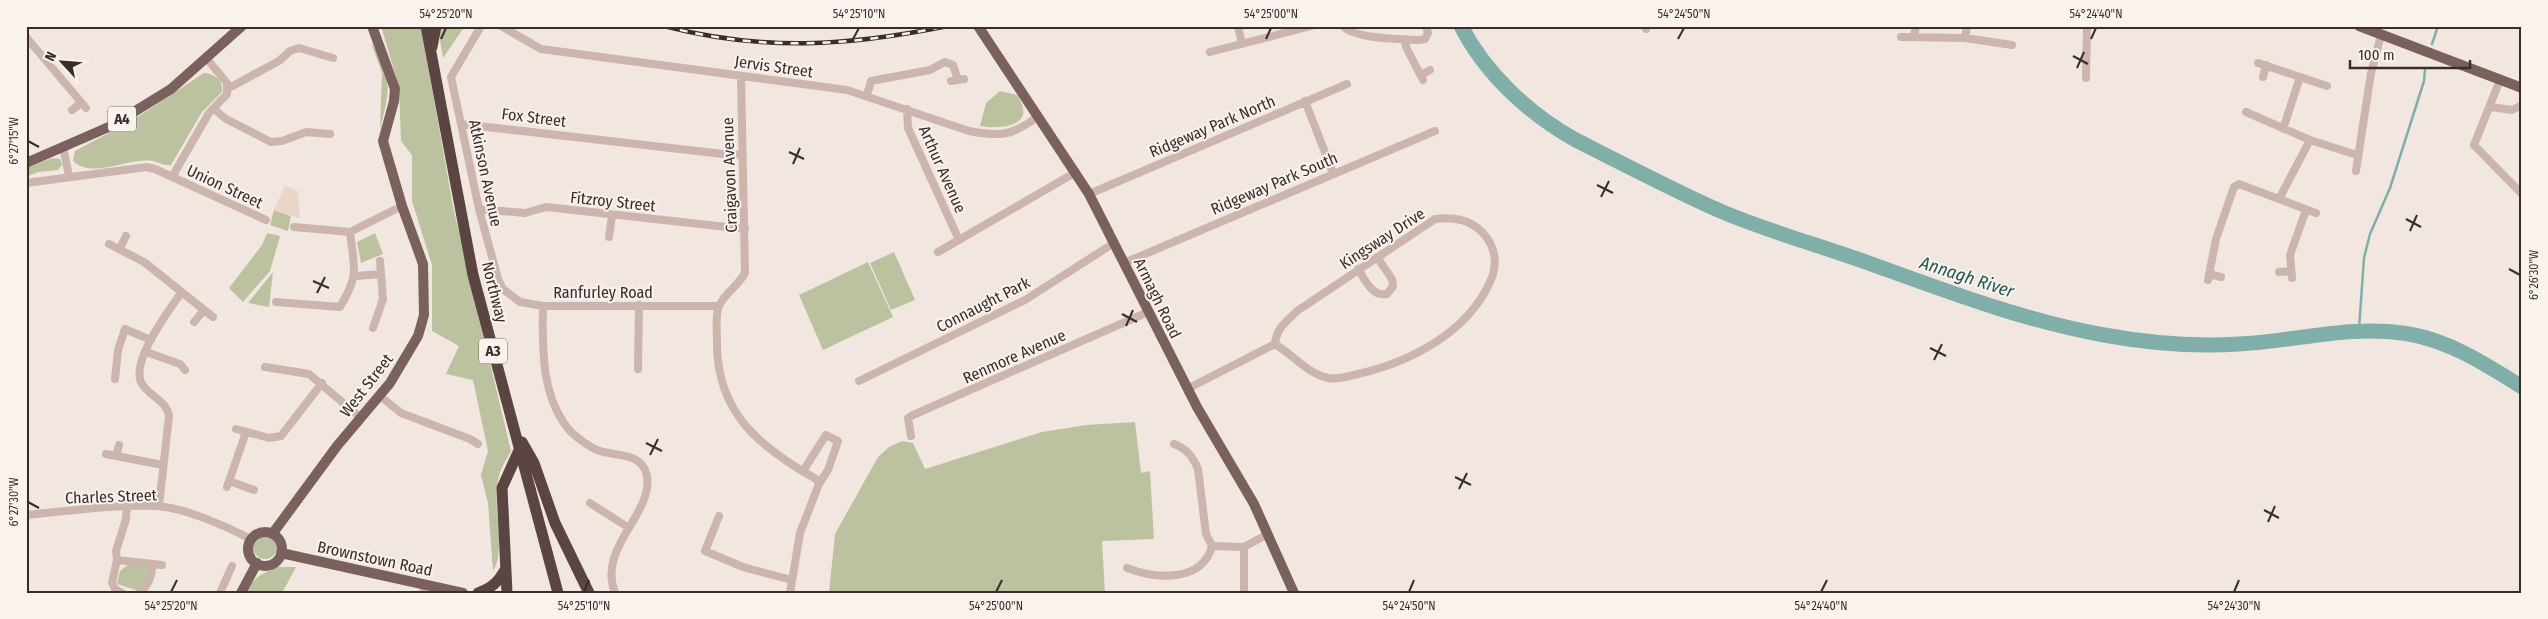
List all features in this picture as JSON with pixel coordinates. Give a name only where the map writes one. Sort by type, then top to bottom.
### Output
[{"type":"highway","name":"Northway","points":[[426,26],[471,267],[558,593]]},
{"type":"highway","name":"Northway","points":[[431,53],[436,26]]},
{"type":"highway","points":[[514,427],[534,463],[555,523],[589,593]]},
{"type":"highway","points":[[507,593],[502,488],[520,448]]},
{"type":"highway","points":[[478,593],[488,590],[498,582],[505,570]]},
{"type":"main road","name":"A4","points":[[26,163],[118,121],[170,89],[207,59],[242,26]]},
{"type":"main road","name":"West Street","points":[[273,534],[361,418],[380,396],[407,357],[418,336],[424,315],[423,264],[402,206],[383,141],[394,101],[395,88],[372,26]]},
{"type":"main road","points":[[2359,26],[2522,88]]},
{"type":"main road","name":"Armagh Road","points":[[978,27],[1089,194],[1187,389],[1254,504],[1294,593]]},
{"type":"main road","points":[[263,532],[273,534],[280,540],[281,553],[271,564],[257,563],[248,550],[251,539],[263,532]]},
{"type":"main road","name":"Brownstown Road","points":[[281,553],[423,588],[463,593]]},
{"type":"main road","points":[[241,593],[257,563]]},
{"type":"street","name":"Atkinson Avenue","points":[[481,26],[452,72],[479,208],[498,279]]},
{"type":"street","name":"Jervis Street","points":[[501,26],[541,49],[847,90],[867,95],[968,131],[1000,135],[1012,133],[1038,116]]},
{"type":"street","points":[[1238,26],[1242,44]]},
{"type":"street","points":[[1210,52],[1311,26]]},
{"type":"street","points":[[1343,26],[1348,32],[1405,39],[1425,39],[1428,33],[1426,26]]},
{"type":"street","points":[[1914,37],[1916,26]]},
{"type":"street","points":[[1965,38],[1967,26]]},
{"type":"street","points":[[2086,78],[2087,26]]},
{"type":"street","points":[[2356,171],[2357,155],[2372,73],[2381,35]]},
{"type":"street","points":[[26,37],[83,106],[72,110]]},
{"type":"street","points":[[1901,38],[1965,38],[2012,45]]},
{"type":"street","points":[[1405,39],[1406,47],[1422,77],[1430,70]]},
{"type":"street","points":[[228,88],[279,61],[290,51],[299,48],[333,58]]},
{"type":"street","points":[[172,176],[194,135],[214,109],[224,100],[228,88],[227,83],[207,59]]},
{"type":"street","points":[[867,95],[871,81],[930,70],[945,62],[953,66],[958,80]]},
{"type":"street","points":[[2263,77],[2262,64],[2328,86]]},
{"type":"street","name":"Craigavon Avenue","points":[[719,306],[740,283],[745,273],[741,76]]},
{"type":"street","points":[[2283,129],[2300,76]]},
{"type":"street","points":[[2500,80],[2491,107],[2474,145],[2522,194]]},
{"type":"street","name":"Ridgeway Park North","points":[[1089,194],[1347,84]]},
{"type":"street","points":[[1305,101],[1333,173]]},
{"type":"street","points":[[2491,107],[2512,110],[2522,105]]},
{"type":"street","points":[[214,109],[226,119],[271,142],[306,132],[330,134]]},
{"type":"street","name":"Arthur Avenue","points":[[907,109],[908,128],[960,240]]},
{"type":"street","points":[[2246,112],[2310,140],[2357,155]]},
{"type":"street","name":"Fox Street","points":[[461,124],[732,155],[742,154]]},
{"type":"street","name":"Ridgeway Park South","points":[[1124,262],[1435,131]]},
{"type":"street","points":[[2280,200],[2310,140]]},
{"type":"street","points":[[63,147],[70,176]]},
{"type":"street","name":"Union Street","points":[[26,183],[147,167],[172,176],[266,220]]},
{"type":"street","name":"Arthur Avenue","points":[[938,252],[1076,172]]},
{"type":"street","points":[[2221,277],[2208,277],[2216,239],[2234,187],[2239,184],[2316,213]]},
{"type":"street","points":[[294,227],[350,232],[402,206]]},
{"type":"street","name":"Fitzroy Street","points":[[479,208],[525,213],[546,207],[612,216],[745,229]]},
{"type":"street","points":[[2279,272],[2291,274],[2294,239],[2306,210]]},
{"type":"street","points":[[610,237],[612,216]]},
{"type":"street","name":"Kingsway Drive","points":[[1452,217],[1467,221],[1479,229],[1492,247],[1495,260],[1493,275],[1483,298],[1471,314],[1429,346],[1407,359],[1382,369],[1331,379],[1314,374],[1275,344],[1280,327],[1297,311],[1377,257],[1435,219],[1452,217]]},
{"type":"street","points":[[276,302],[340,307],[356,276],[350,232]]},
{"type":"street","points":[[120,248],[126,236]]},
{"type":"street","points":[[109,244],[144,262],[213,317]]},
{"type":"street","name":"Connaught Park","points":[[859,381],[1025,300],[1114,244]]},
{"type":"street","points":[[1358,269],[1372,290],[1377,294],[1387,294],[1393,286],[1392,279],[1377,257]]},
{"type":"street","points":[[373,328],[383,299],[380,261]]},
{"type":"street","points":[[356,276],[381,274]]},
{"type":"street","name":"Ranfurley Road","points":[[498,279],[504,289],[515,299],[532,306],[719,306]]},
{"type":"street","points":[[159,506],[169,416],[166,407],[142,385],[139,376],[151,340],[181,293]]},
{"type":"street","points":[[638,369],[639,305]]},
{"type":"street","points":[[543,306],[544,367],[549,389],[559,415],[572,432],[583,442],[598,450],[631,457],[644,467],[647,484],[645,494],[618,546],[611,568],[611,582],[615,593]]},
{"type":"street","points":[[719,306],[717,314],[718,361],[723,386],[735,413],[758,440],[778,457],[816,478],[819,484]]},
{"type":"street","points":[[194,322],[204,310]]},
{"type":"street","name":"Renmore Avenue","points":[[911,436],[907,423],[908,418],[913,415],[1148,312]]},
{"type":"street","points":[[116,379],[118,350],[125,329],[151,340]]},
{"type":"street","points":[[1187,389],[1275,344]]},
{"type":"street","points":[[146,352],[180,364],[185,370]]},
{"type":"street","points":[[264,367],[309,374],[322,383],[361,418]]},
{"type":"street","points":[[236,429],[269,438],[281,436],[322,383]]},
{"type":"street","points":[[380,396],[401,413],[470,439],[478,444]]},
{"type":"street","points":[[246,432],[228,484],[254,490]]},
{"type":"street","points":[[790,593],[800,533],[819,484],[828,470],[838,441],[826,436],[803,471]]},
{"type":"street","points":[[1127,568],[1146,575],[1176,576],[1192,571],[1208,559],[1212,546],[1206,534],[1198,469],[1194,460],[1184,448],[1174,444]]},
{"type":"street","points":[[116,456],[119,445]]},
{"type":"street","points":[[106,454],[163,465]]},
{"type":"street","points":[[590,502],[629,528]]},
{"type":"street","points":[[122,593],[115,589],[112,583],[117,560],[116,551],[126,519],[127,506]]},
{"type":"street","name":"Charles Street","points":[[26,515],[127,506],[159,506],[195,516],[251,539]]},
{"type":"street","points":[[719,516],[706,551],[743,568],[792,580]]},
{"type":"street","points":[[1212,546],[1244,548],[1268,534]]},
{"type":"street","points":[[1244,548],[1244,593]]},
{"type":"street","points":[[117,560],[162,564]]},
{"type":"street","points":[[139,593],[145,588],[150,578],[152,564]]},
{"type":"street","points":[[220,593],[232,566]]},
{"type":"green space","points":[[381,26],[421,26],[453,207],[511,451],[501,469],[497,487],[499,551],[493,571],[488,503],[481,475],[488,451],[473,380],[446,374],[459,346],[432,331],[432,265],[412,201],[412,155],[401,141],[399,87]]},
{"type":"green space","points":[[441,26],[465,26],[443,58],[439,34]]},
{"type":"green space","points":[[371,43],[383,65],[388,85],[386,105],[380,129],[382,73]]},
{"type":"green space","points":[[204,73],[212,75],[220,81],[222,92],[202,112],[171,165],[143,161],[111,167],[90,168],[81,166],[73,161],[75,151],[133,120]]},
{"type":"green space","points":[[1000,91],[1017,95],[1022,105],[1023,113],[1020,119],[1015,124],[1007,126],[980,126],[986,103]]},
{"type":"green space","points":[[52,158],[60,159],[62,165],[58,170],[38,172],[26,177],[26,168]]},
{"type":"green space","points":[[274,210],[291,216],[288,231],[270,225]]},
{"type":"green space","points":[[267,233],[280,236],[270,271],[243,302],[229,288],[262,245]]},
{"type":"green space","points":[[375,233],[383,254],[361,263],[357,242]]},
{"type":"green space","points":[[894,252],[915,300],[891,310],[870,263]]},
{"type":"green space","points":[[868,262],[893,317],[823,350],[799,295]]},
{"type":"green space","points":[[273,272],[269,307],[248,303]]},
{"type":"green space","points":[[1135,422],[1141,473],[1150,471],[1154,539],[1102,541],[1105,593],[829,593],[835,534],[878,457],[889,447],[902,441],[913,443],[925,469],[1042,432],[1086,425]]},
{"type":"green space","points":[[265,535],[270,536],[276,542],[276,552],[270,558],[265,559],[260,558],[254,552],[253,547],[254,542],[260,536]]},
{"type":"green space","points":[[129,564],[147,566],[150,570],[140,589],[136,590],[117,584],[120,571]]},
{"type":"green space","points":[[278,567],[296,567],[282,593],[249,593],[248,589],[257,578]]},
{"type":"shaded area","points":[[285,185],[298,191],[300,218],[274,210]]},
{"type":"waterway","name":"Annagh River","points":[[1461,26],[1482,60],[1495,76],[1540,117],[1574,139],[1681,193],[1737,218],[1959,295],[2016,314],[2075,329],[2121,338],[2172,344],[2239,344],[2367,331],[2409,334],[2424,337],[2454,348],[2482,362],[2522,387]]},
{"type":"waterway","points":[[2432,44],[2438,26]]},
{"type":"waterway","points":[[2359,329],[2364,258],[2370,234],[2390,188],[2424,81],[2425,70]]},
{"type":"railway","points":[[664,26],[736,40],[771,43],[841,42],[948,26]]}]
